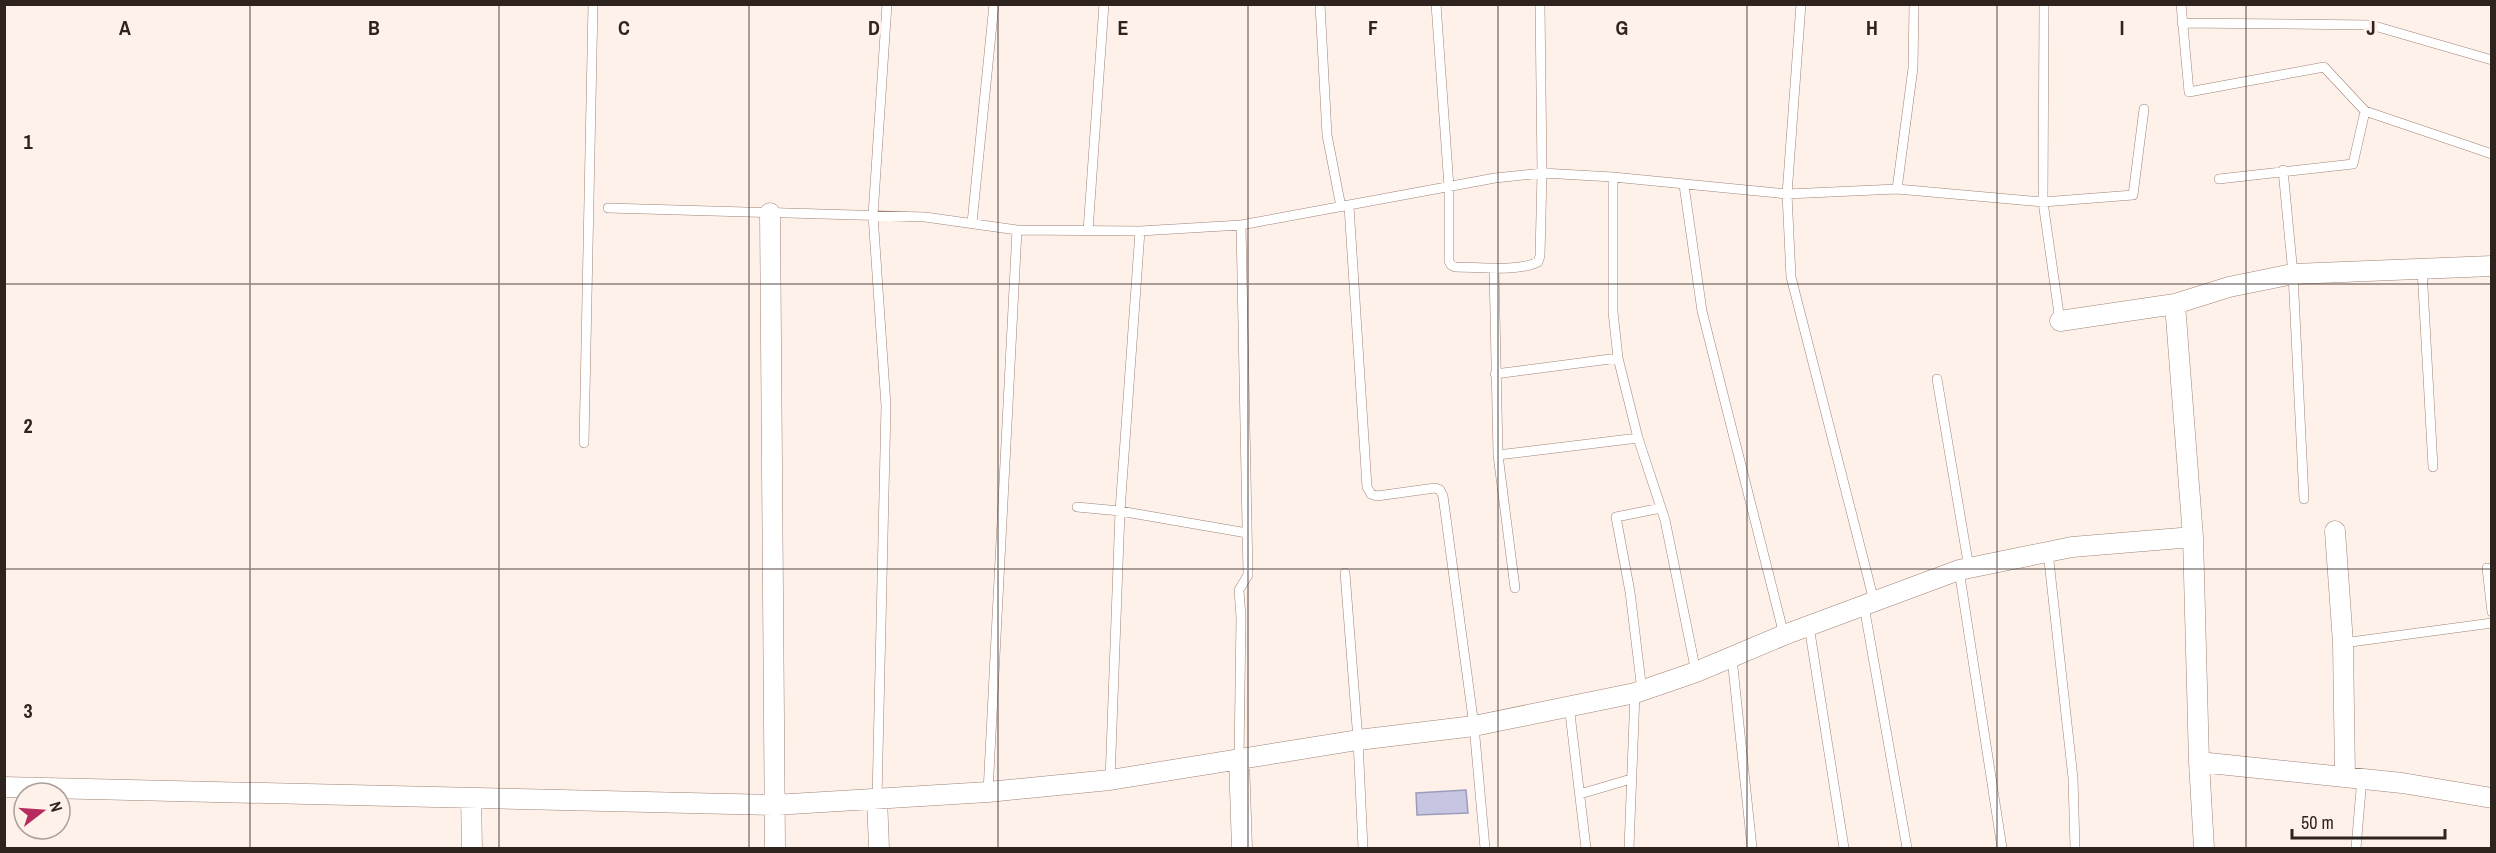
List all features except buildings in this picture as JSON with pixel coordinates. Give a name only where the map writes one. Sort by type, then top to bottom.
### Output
[{"type":"street","points":[[770,213],[775,849]]},
{"type":"street","points":[[2060,321],[2175,304],[2229,287],[2293,274],[2492,266]]},
{"type":"street","points":[[2175,304],[2193,537],[2199,762],[2204,849]]},
{"type":"street","points":[[2335,531],[2354,777]]},
{"type":"street","points":[[4,787],[774,805],[988,792],[1110,780],[1358,740],[1474,726],[1638,692],[1732,658],[1809,625],[1964,569],[2072,547],[2193,537]]},
{"type":"street","points":[[1239,759],[1242,849]]},
{"type":"street","points":[[2199,762],[2354,777],[2492,798]]},
{"type":"street","points":[[471,798],[472,849]]},
{"type":"street","points":[[877,798],[879,849]]},
{"type":"lane","points":[[584,443],[592,4]]},
{"type":"lane","points":[[877,798],[886,406],[873,215],[887,4]]},
{"type":"lane","points":[[972,223],[994,4]]},
{"type":"lane","points":[[1088,231],[1104,4]]},
{"type":"lane","points":[[1320,4],[1327,135],[1345,206],[1367,488],[1371,494],[1377,496],[1436,488],[1440,490],[1474,726],[1485,849]]},
{"type":"lane","points":[[1436,4],[1449,186],[1449,261],[1451,265],[1494,268],[1532,265],[1538,262],[1540,256],[1542,174],[1540,4]]},
{"type":"lane","points":[[1801,4],[1787,194],[1791,278],[1869,603],[1907,849]]},
{"type":"lane","points":[[1897,189],[1913,68],[1914,4]]},
{"type":"lane","points":[[2044,4],[2043,202],[2060,321]]},
{"type":"lane","points":[[2181,4],[2188,92],[2324,67],[2365,111],[2492,154]]},
{"type":"lane","points":[[2182,22],[2371,26],[2492,60]]},
{"type":"lane","points":[[608,208],[873,215],[925,218],[1017,230],[1140,231],[1241,225],[1449,186],[1542,174],[1613,177],[1787,194],[1897,189],[2043,202],[2133,195],[2144,109]]},
{"type":"lane","points":[[2219,179],[2283,170],[2353,164],[2365,111]]},
{"type":"lane","points":[[2283,170],[2293,274],[2304,499]]},
{"type":"lane","points":[[1613,177],[1613,312],[1618,358],[1638,438],[1661,508],[1696,672]]},
{"type":"lane","points":[[1684,184],[1702,311],[1784,635]]},
{"type":"lane","points":[[1239,759],[1241,617],[1239,590],[1248,575],[1241,225]]},
{"type":"lane","points":[[988,792],[1017,230]]},
{"type":"lane","points":[[1110,780],[1120,511],[1140,231]]},
{"type":"lane","points":[[1494,268],[1498,455],[1515,588]]},
{"type":"lane","points":[[2422,269],[2433,467]]},
{"type":"lane","points":[[1495,374],[1618,358]]},
{"type":"lane","points":[[1937,379],[2002,849]]},
{"type":"lane","points":[[1498,455],[1638,438]]},
{"type":"lane","points":[[1077,507],[1120,511],[1247,533]]},
{"type":"lane","points":[[1629,849],[1631,779],[1638,692],[1630,592],[1617,517],[1661,508]]},
{"type":"lane","points":[[2048,552],[2073,778],[2075,849]]},
{"type":"lane","points":[[2487,568],[2492,612]]},
{"type":"lane","points":[[1345,573],[1358,740],[1363,849]]},
{"type":"lane","points":[[2343,643],[2492,623]]},
{"type":"lane","points":[[1809,625],[1844,849]]},
{"type":"lane","points":[[1732,658],[1752,849]]},
{"type":"lane","points":[[1569,705],[1586,849]]},
{"type":"lane","points":[[2354,777],[2356,849]]},
{"type":"lane","points":[[1580,794],[1631,779]]}]
